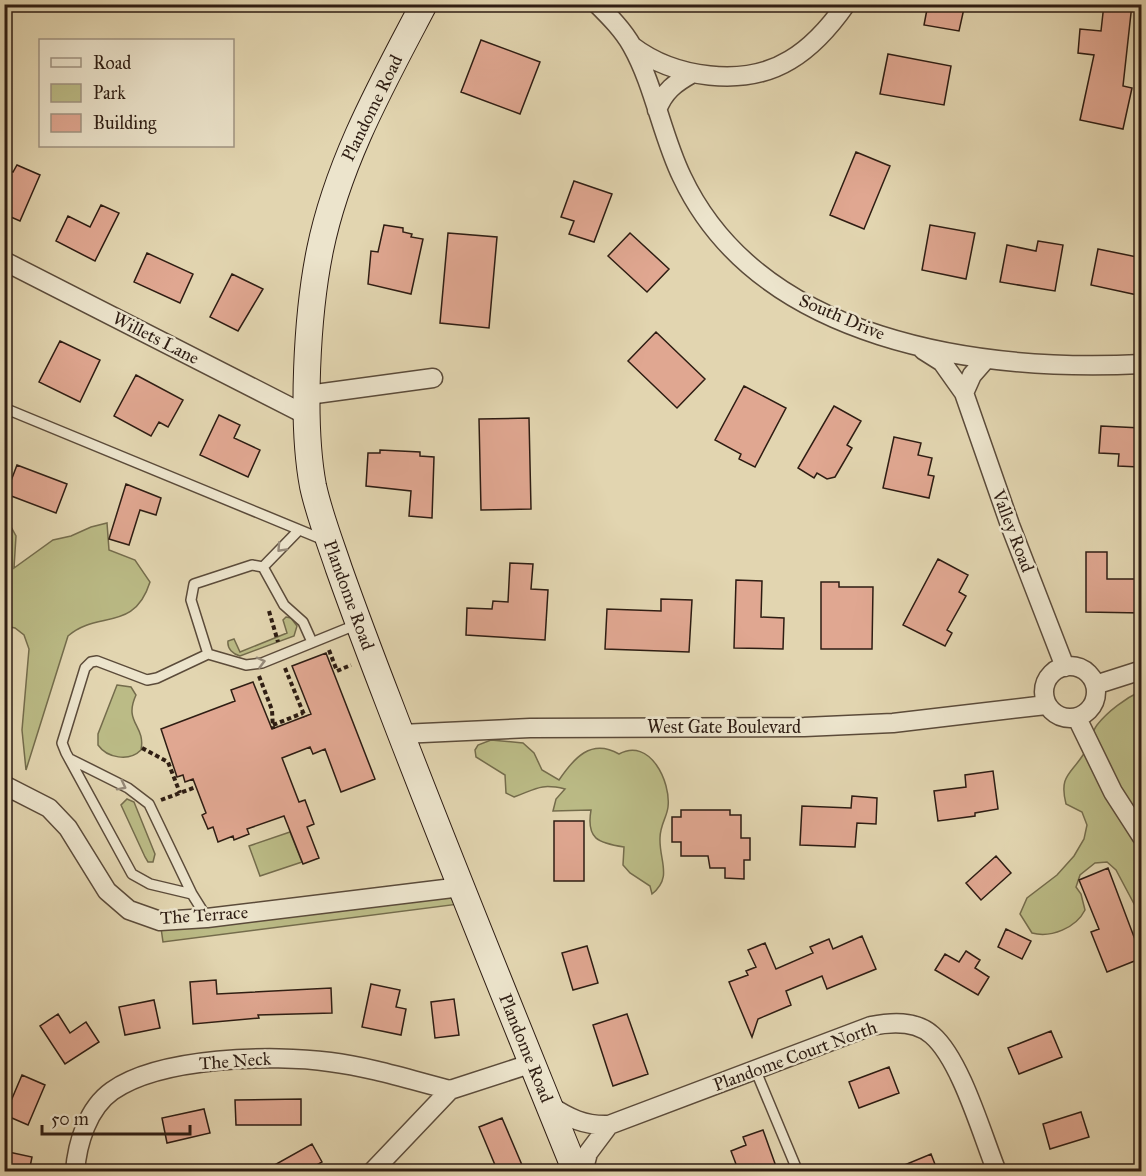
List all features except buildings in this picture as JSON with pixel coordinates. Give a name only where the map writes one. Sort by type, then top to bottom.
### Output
[{"type":"main road","name":"Plandome Road","points":[[424,4],[360,129],[333,198],[316,275],[308,406],[313,486],[359,624],[401,734],[576,1172]]},
{"type":"street","name":"South Drive","points":[[597,4],[614,21],[632,46],[682,177],[709,223],[741,258],[785,292],[826,315],[916,346],[986,359],[1106,366],[1142,364]]},
{"type":"street","points":[[632,46],[661,63],[693,73],[731,76],[768,71],[792,59],[831,25],[846,4]]},
{"type":"street","points":[[657,110],[670,87],[693,73]]},
{"type":"street","name":"Willets Lane","points":[[4,261],[308,406]]},
{"type":"street","name":"Valley Road","points":[[916,346],[942,362],[964,393],[1010,525],[1065,667]]},
{"type":"street","points":[[964,393],[972,375],[986,359]]},
{"type":"street","points":[[308,406],[433,378]]},
{"type":"street","points":[[1065,667],[1085,671],[1095,685],[1096,693],[1091,709],[1077,718],[1059,716],[1046,705],[1044,687],[1047,679],[1053,672],[1065,667]]},
{"type":"street","points":[[1095,685],[1142,670]]},
{"type":"street","name":"West Gate Boulevard","points":[[401,734],[530,728],[804,727],[893,723],[1046,705]]},
{"type":"street","points":[[1077,718],[1113,792],[1142,837]]},
{"type":"street","name":"The Terrace","points":[[4,785],[49,808],[68,828],[107,891],[129,910],[160,921],[207,918],[461,887]]},
{"type":"street","name":"Plandome Court North","points":[[549,1105],[578,1122],[592,1126],[609,1125],[871,1026],[894,1022],[910,1024],[931,1033],[947,1050],[998,1172]]},
{"type":"street","name":"The Neck","points":[[75,1172],[84,1129],[101,1101],[129,1082],[184,1065],[289,1058],[321,1061],[450,1090]]},
{"type":"street","points":[[372,1172],[450,1090],[533,1063]]},
{"type":"street","points":[[583,1172],[588,1153],[609,1125]]},
{"type":"lane","points":[[4,408],[330,542]]},
{"type":"lane","points":[[264,567],[298,530]]},
{"type":"lane","points":[[208,654],[191,600],[194,584],[252,565],[264,567]]},
{"type":"lane","points":[[264,567],[284,605],[303,622],[312,642]]},
{"type":"lane","points":[[192,894],[150,884],[132,874],[62,743],[88,664],[97,661],[147,680],[157,678],[208,654],[232,662],[255,664],[359,624]]},
{"type":"lane","points":[[70,759],[128,788],[149,804],[192,894],[207,918]]},
{"type":"lane","points":[[755,1069],[798,1172]]},
{"type":"path","points":[[269,611],[277,637]]},
{"type":"path","points":[[329,650],[337,671],[348,666]]},
{"type":"path","points":[[255,664],[272,710],[273,727],[304,715],[285,668],[276,671]]},
{"type":"path","points":[[260,677],[268,674]]},
{"type":"path","points":[[142,748],[168,762],[180,793]]},
{"type":"path","points":[[149,804],[196,787]]},
{"type":"green space","points":[[5,516],[16,536],[14,568],[53,540],[107,523],[109,550],[135,560],[150,582],[143,598],[125,615],[79,628],[68,636],[26,770],[22,730],[29,649],[24,635],[15,628],[5,626]]},
{"type":"green space","points":[[286,617],[291,618],[297,626],[294,636],[240,656],[230,649],[228,641],[234,639],[240,652],[287,633],[283,620]]},
{"type":"green space","points":[[117,685],[131,687],[136,695],[132,712],[142,742],[141,750],[124,757],[107,753],[98,745],[98,734]]},
{"type":"green space","points":[[1141,691],[1141,917],[1116,870],[1107,862],[1095,863],[1080,875],[1076,887],[1081,894],[1085,910],[1076,922],[1055,933],[1032,933],[1020,914],[1027,898],[1057,875],[1074,856],[1084,839],[1087,825],[1082,812],[1066,804],[1064,787],[1067,776],[1083,755],[1101,720],[1129,697]]},
{"type":"green space","points":[[491,740],[523,743],[534,753],[542,770],[559,780],[577,758],[592,749],[600,748],[619,754],[630,750],[649,757],[662,775],[668,797],[668,807],[660,833],[664,868],[662,881],[658,888],[652,894],[650,886],[630,873],[623,865],[624,847],[607,844],[596,838],[590,827],[591,810],[553,811],[556,799],[565,789],[544,787],[514,797],[506,793],[505,775],[476,757],[475,750],[478,745]]},
{"type":"green space","points":[[127,799],[134,802],[155,854],[153,862],[148,862],[145,857],[121,805]]},
{"type":"green space","points":[[290,832],[302,862],[260,876],[249,846]]},
{"type":"green space","points":[[461,887],[467,903],[163,942],[160,921]]}]
